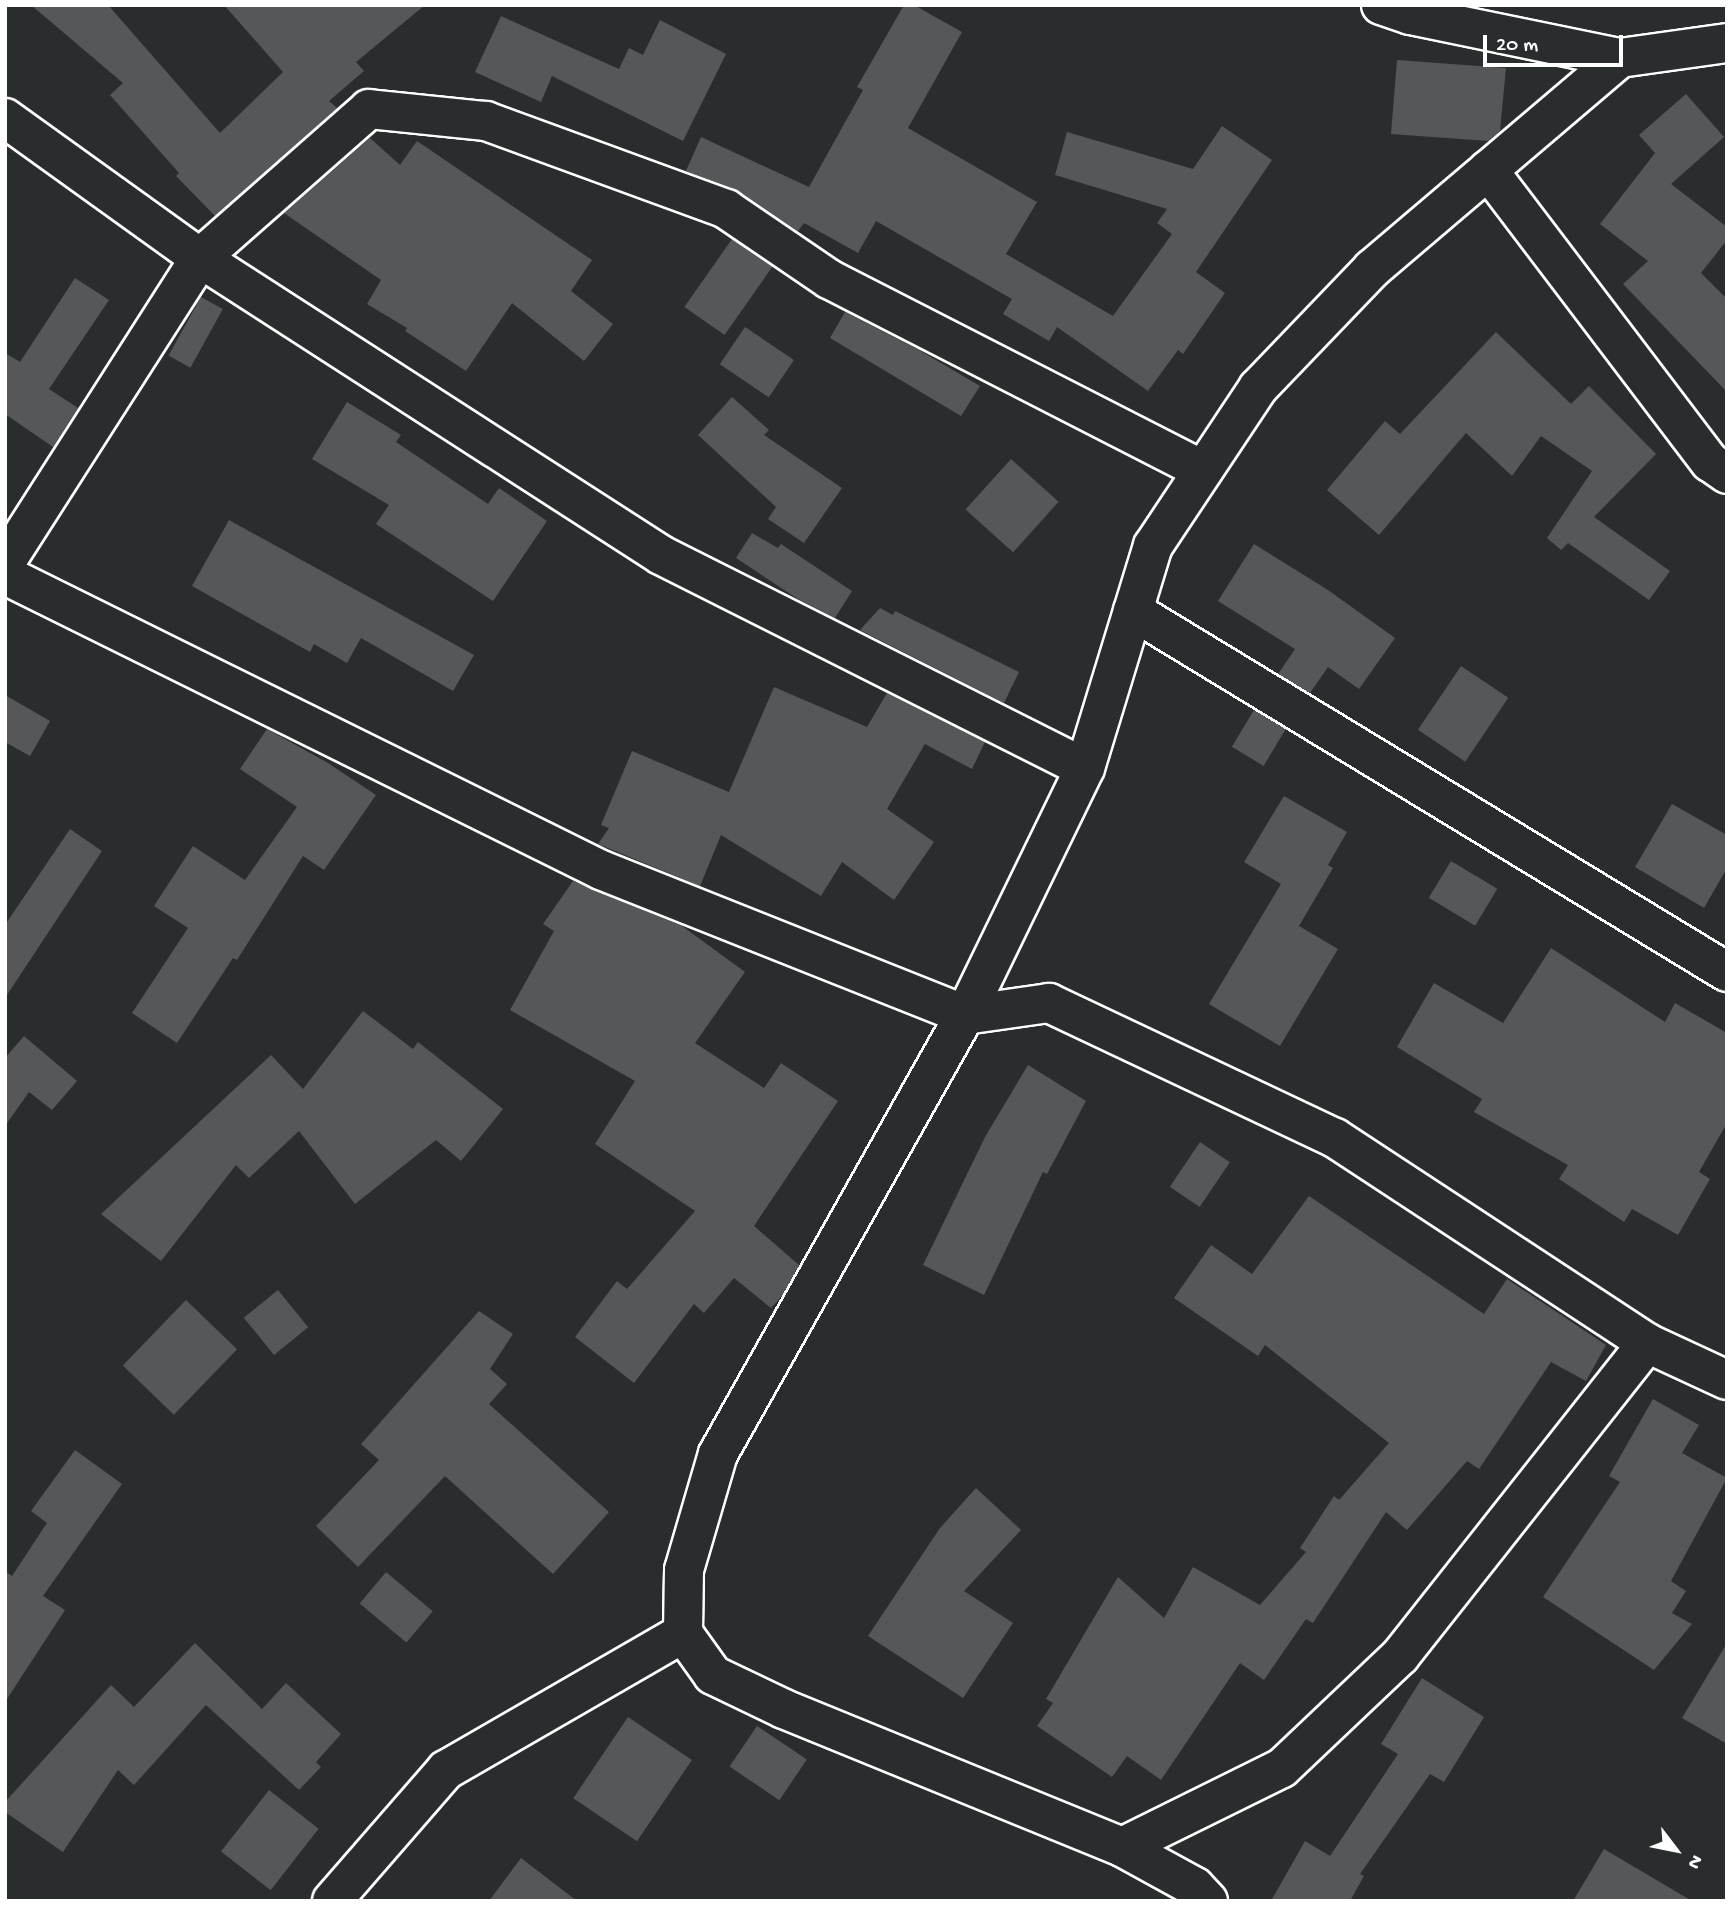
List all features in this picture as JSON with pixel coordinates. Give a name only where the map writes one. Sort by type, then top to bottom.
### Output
[{"type":"street","points":[[1381,5],[1410,15],[1620,58],[1727,43]]},
{"type":"street","points":[[1208,1901],[1195,1887],[1122,1847],[760,1698],[713,1675],[683,1633],[684,1570],[718,1454],[965,1015],[1085,768],[1153,546],[1258,388],[1372,269],[1620,58]]},
{"type":"street","points":[[5,563],[200,258],[369,109],[486,121],[726,209],[829,279],[1203,470]]},
{"type":"street","points":[[5,118],[200,258],[661,555],[1085,768]]},
{"type":"street","points":[[1488,170],[1702,452],[1727,474]]},
{"type":"street","points":[[5,575],[601,870],[965,1015],[1049,1003],[1335,1138],[1647,1343],[1727,1380]]},
{"type":"street","points":[[1133,611],[1727,972]]},
{"type":"street","points":[[1122,1847],[1282,1768],[1399,1656],[1647,1343]]},
{"type":"street","points":[[332,1901],[446,1770],[683,1633]]},
{"type":"building","points":[[31,5],[108,5],[220,133],[283,72],[224,5],[425,5],[356,62],[364,71],[329,101],[337,108],[215,216],[176,176],[179,173],[110,95],[123,83]]},
{"type":"building","points":[[904,5],[914,5],[962,32],[908,128],[1037,202],[1006,254],[1113,316],[1172,234],[1157,223],[1167,209],[1055,175],[1067,132],[1193,169],[1222,126],[1272,160],[1196,272],[1225,293],[1183,354],[1178,350],[1148,391],[1057,327],[1049,341],[1003,314],[1012,299],[876,221],[858,253],[804,223],[798,231],[738,191],[686,171],[701,137],[809,187],[863,90],[857,87]]},
{"type":"building","points":[[501,16],[619,69],[629,48],[643,55],[660,20],[726,54],[683,141],[552,76],[541,102],[475,72]]},
{"type":"building","points":[[1397,60],[1506,68],[1500,131],[1488,141],[1391,134]]},
{"type":"building","points":[[1686,94],[1724,137],[1671,184],[1727,227],[1727,240],[1701,273],[1727,299],[1727,392],[1623,284],[1648,261],[1600,224],[1655,153],[1639,135]]},
{"type":"building","points":[[370,138],[400,165],[417,141],[592,260],[571,291],[613,324],[584,361],[512,303],[466,371],[405,331],[407,328],[367,304],[381,280],[284,213]]},
{"type":"building","points":[[732,239],[772,267],[725,335],[684,307]]},
{"type":"building","points":[[75,278],[109,300],[49,389],[78,408],[53,447],[5,414],[5,353],[20,362]]},
{"type":"building","points":[[201,297],[223,309],[190,368],[169,356]]},
{"type":"building","points":[[845,312],[919,350],[980,386],[961,416],[830,338]]},
{"type":"building","points":[[745,327],[794,360],[769,397],[720,364]]},
{"type":"building","points":[[1496,332],[1571,404],[1589,386],[1656,454],[1594,517],[1670,571],[1649,600],[1568,543],[1561,550],[1547,538],[1592,471],[1541,436],[1512,476],[1466,433],[1379,535],[1327,490],[1385,421],[1400,434]]},
{"type":"building","points":[[732,397],[769,430],[764,435],[842,488],[804,543],[768,519],[776,507],[698,435]]},
{"type":"building","points":[[347,402],[401,435],[396,442],[488,504],[499,488],[547,521],[493,601],[376,524],[389,505],[312,459]]},
{"type":"building","points":[[1011,459],[1059,502],[1013,552],[965,510]]},
{"type":"building","points":[[229,520],[474,655],[453,691],[361,638],[347,663],[314,644],[310,652],[192,586]]},
{"type":"building","points":[[752,533],[778,548],[781,544],[852,591],[835,618],[798,599],[736,558]]},
{"type":"building","points":[[1254,544],[1328,590],[1395,638],[1359,689],[1328,667],[1310,693],[1278,674],[1295,649],[1218,601]]},
{"type":"building","points":[[880,608],[893,615],[895,611],[1019,672],[1004,703],[860,630]]},
{"type":"building","points":[[1461,666],[1508,698],[1465,762],[1418,730]]},
{"type":"building","points":[[774,687],[867,727],[887,693],[985,742],[972,769],[925,744],[887,809],[934,842],[894,900],[842,862],[821,896],[721,835],[700,886],[598,844],[609,828],[601,825],[632,751],[729,792]]},
{"type":"building","points":[[5,695],[50,721],[30,756],[5,742]]},
{"type":"building","points":[[1254,710],[1286,729],[1264,766],[1232,747]]},
{"type":"building","points":[[267,729],[328,763],[376,795],[324,870],[303,856],[237,960],[233,958],[177,1043],[132,1013],[188,928],[154,906],[193,846],[245,880],[297,807],[240,769]]},
{"type":"building","points":[[1284,796],[1347,832],[1328,865],[1333,868],[1299,926],[1338,949],[1280,1046],[1209,1004],[1281,884],[1244,862]]},
{"type":"building","points":[[1672,804],[1727,835],[1727,868],[1704,908],[1635,867]]},
{"type":"building","points":[[70,829],[102,851],[5,998],[5,925]]},
{"type":"building","points":[[1451,861],[1497,889],[1475,926],[1429,898]]},
{"type":"building","points":[[573,881],[682,926],[745,972],[695,1043],[764,1088],[781,1063],[838,1101],[754,1226],[799,1265],[782,1296],[771,1308],[734,1278],[704,1313],[694,1304],[634,1383],[575,1337],[617,1281],[627,1289],[695,1211],[595,1144],[635,1081],[510,1010],[554,931],[543,924]]},
{"type":"building","points":[[1551,948],[1665,1022],[1675,1003],[1727,1033],[1727,1123],[1699,1172],[1710,1179],[1678,1235],[1632,1209],[1624,1222],[1559,1179],[1568,1165],[1474,1112],[1482,1099],[1397,1047],[1434,983],[1503,1023]]},
{"type":"building","points":[[363,1011],[413,1049],[418,1042],[503,1109],[461,1161],[436,1140],[355,1204],[299,1131],[249,1178],[236,1165],[161,1261],[101,1214],[271,1055],[303,1089]]},
{"type":"building","points":[[24,1036],[77,1081],[52,1110],[29,1092],[5,1126],[5,1058]]},
{"type":"building","points":[[1028,1065],[1086,1101],[1047,1174],[1043,1172],[984,1295],[923,1265],[985,1137]]},
{"type":"building","points":[[1200,1142],[1230,1162],[1200,1207],[1170,1187]]},
{"type":"building","points":[[1309,1196],[1484,1314],[1507,1279],[1606,1345],[1586,1381],[1551,1362],[1479,1469],[1467,1461],[1407,1530],[1386,1512],[1313,1623],[1306,1619],[1264,1680],[1240,1663],[1161,1780],[1127,1756],[1112,1777],[1037,1726],[1053,1703],[1046,1699],[1118,1577],[1164,1618],[1193,1567],[1260,1605],[1306,1552],[1300,1548],[1334,1496],[1339,1500],[1389,1443],[1265,1345],[1258,1356],[1174,1298],[1211,1245],[1252,1274]]},
{"type":"building","points":[[278,1290],[308,1327],[274,1355],[244,1318]]},
{"type":"building","points":[[186,1300],[237,1349],[174,1415],[123,1365]]},
{"type":"building","points":[[479,1311],[513,1334],[490,1369],[507,1384],[489,1404],[609,1512],[553,1574],[445,1476],[358,1567],[316,1526],[379,1460],[361,1444]]},
{"type":"building","points":[[1653,1399],[1699,1425],[1682,1453],[1727,1478],[1671,1581],[1686,1591],[1672,1613],[1692,1624],[1654,1670],[1543,1597],[1620,1482],[1609,1476]]},
{"type":"building","points":[[75,1450],[122,1484],[43,1596],[65,1610],[5,1702],[5,1571],[12,1576],[47,1523],[31,1511]]},
{"type":"building","points":[[976,1488],[1021,1530],[964,1591],[1013,1623],[963,1698],[868,1636],[940,1528]]},
{"type":"building","points":[[386,1572],[433,1611],[406,1643],[360,1603]]},
{"type":"building","points":[[195,1643],[262,1709],[286,1683],[341,1734],[316,1762],[321,1767],[299,1790],[206,1705],[134,1785],[118,1770],[63,1852],[5,1812],[5,1802],[111,1685],[134,1707]]},
{"type":"building","points":[[1727,1643],[1727,1744],[1682,1718]]},
{"type":"building","points":[[1422,1678],[1484,1717],[1444,1782],[1430,1774],[1360,1874],[1364,1876],[1350,1901],[1271,1901],[1305,1841],[1330,1856],[1398,1754],[1381,1744]]},
{"type":"building","points":[[628,1717],[692,1760],[637,1841],[573,1798]]},
{"type":"building","points":[[757,1726],[807,1760],[779,1800],[730,1767]]},
{"type":"building","points":[[269,1790],[319,1829],[271,1890],[221,1851]]},
{"type":"building","points":[[1604,1849],[1692,1901],[1573,1901]]},
{"type":"building","points":[[521,1858],[577,1901],[489,1901]]}]
